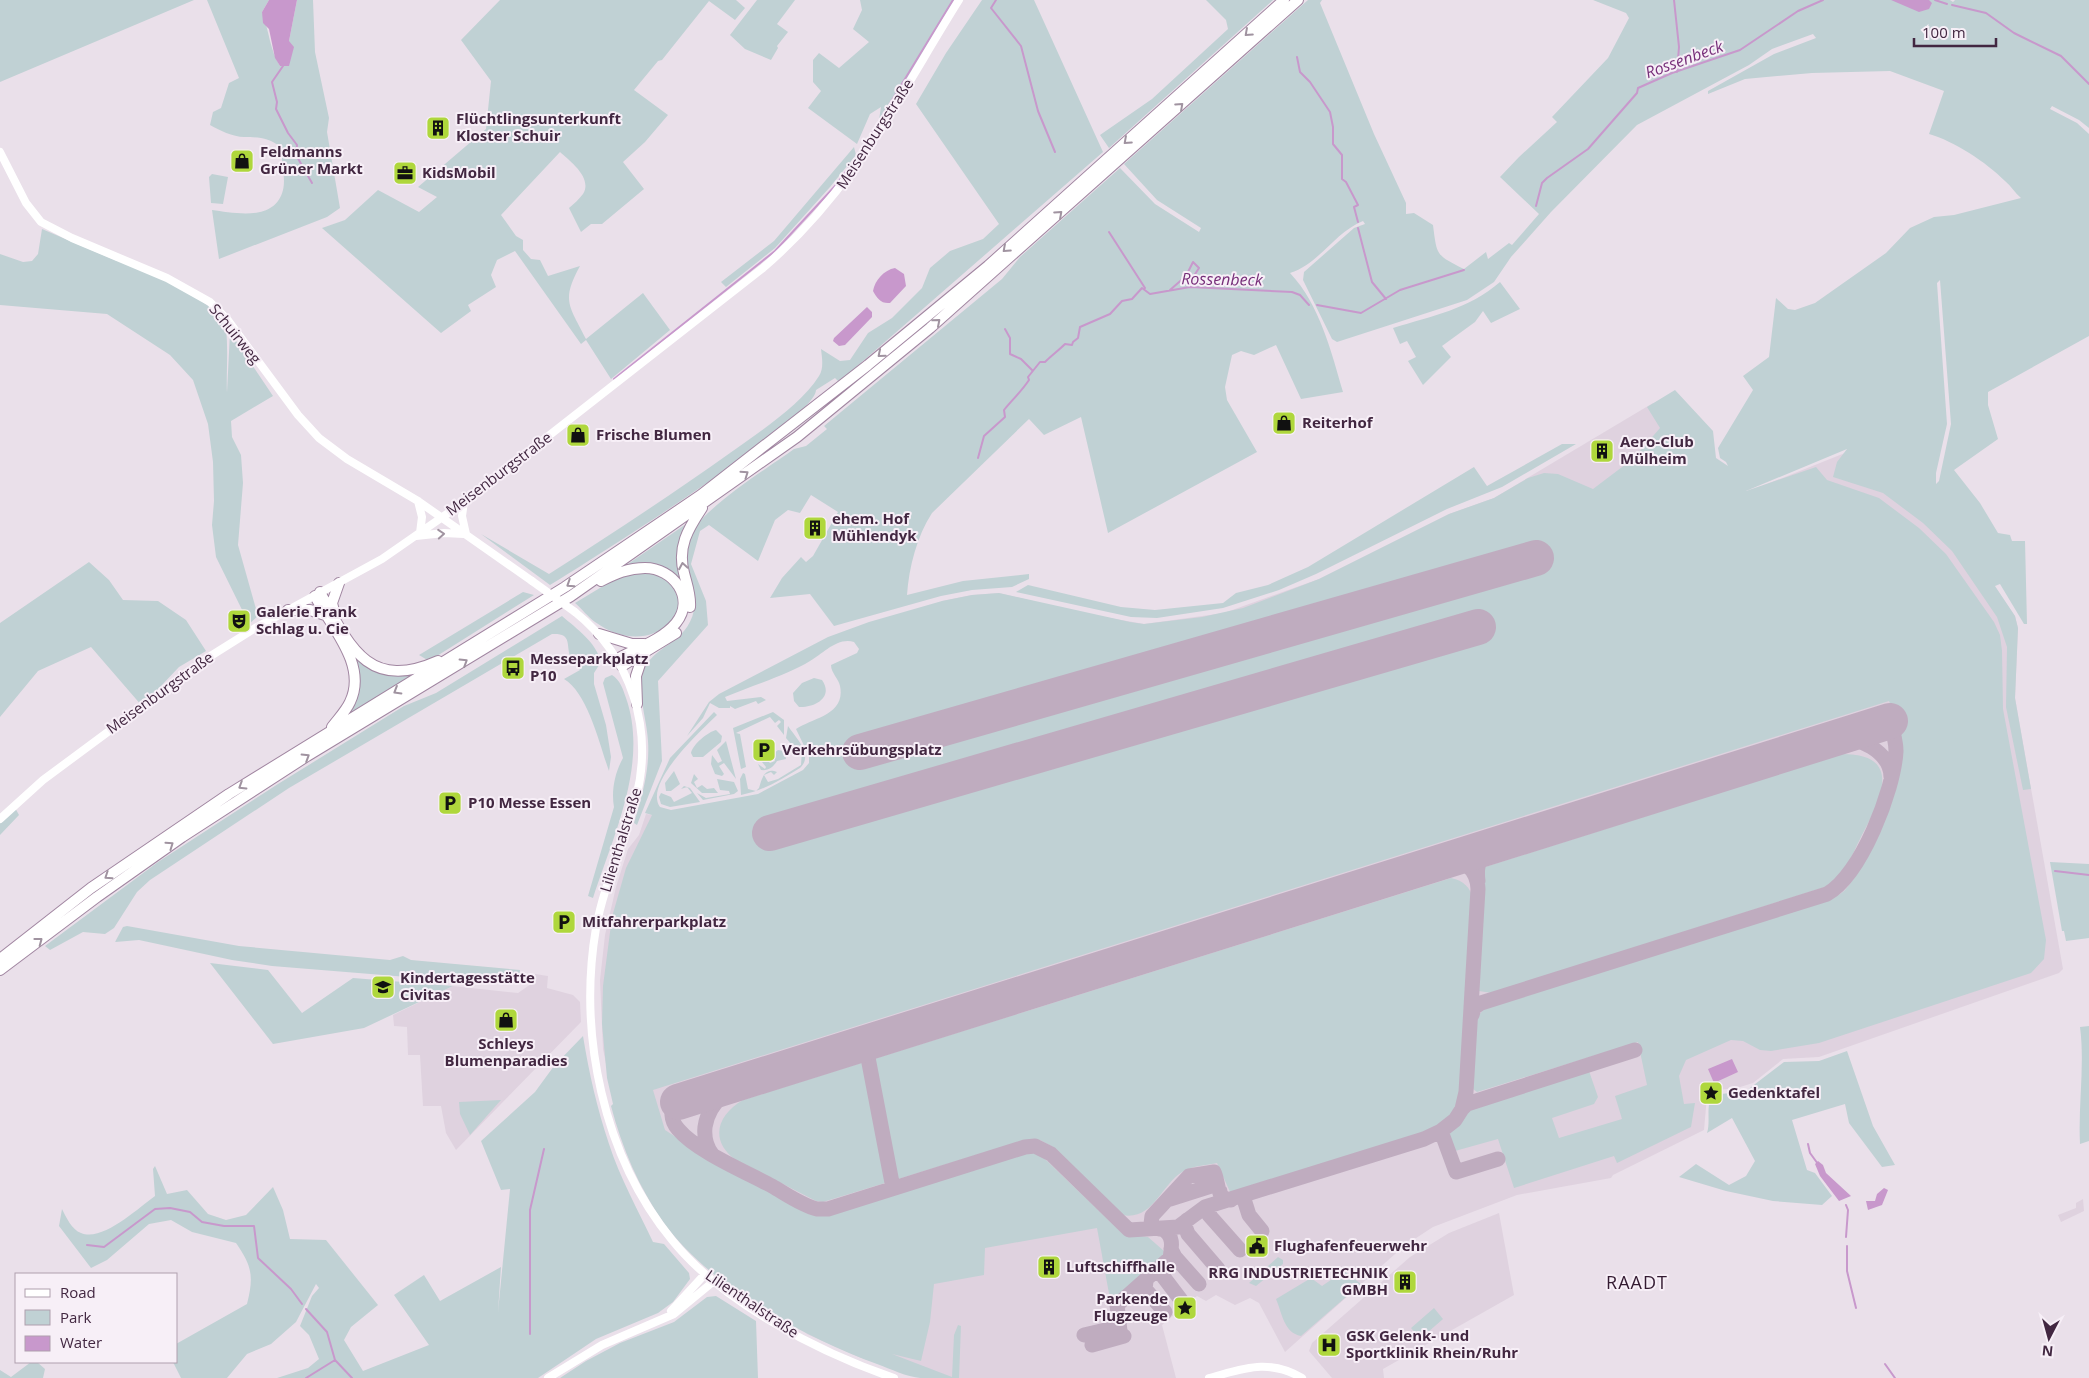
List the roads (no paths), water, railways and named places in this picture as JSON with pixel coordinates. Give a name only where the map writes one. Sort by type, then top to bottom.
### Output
[{"type":"highway","points":[[0,958],[91,888],[222,799],[580,577],[700,495],[868,365],[988,266],[1284,0]]},
{"type":"highway","points":[[0,970],[97,897],[234,803],[571,596],[804,432],[930,328],[1298,0]]},
{"type":"highway","points":[[619,662],[643,655],[677,632],[687,618],[690,599],[682,562],[683,545],[689,528],[706,502]]},
{"type":"highway","points":[[571,596],[621,571],[643,568],[664,572],[680,586],[683,596],[682,612],[672,628],[644,644],[619,662]]},
{"type":"highway","points":[[328,732],[350,702],[355,678],[348,653],[330,615],[339,582]]},
{"type":"highway","points":[[317,593],[358,654],[374,666],[387,671],[417,669],[468,647]]},
{"type":"highway","points":[[288,610],[310,610],[330,615]]},
{"type":"highway","points":[[599,634],[632,644],[644,644]]},
{"type":"highway","points":[[637,704],[636,676],[643,655]]},
{"type":"main road","name":"Meisenburgstraße","points":[[0,819],[43,780],[184,674],[236,640],[418,535],[464,502],[787,247],[838,192],[862,159],[959,0]]},
{"type":"main road","name":"Schuirweg","points":[[0,152],[26,203],[41,222],[72,238],[167,278],[210,302],[227,320],[311,431],[347,459],[442,517]]},
{"type":"main road","points":[[418,501],[422,517],[418,535],[466,534],[462,516],[464,502]]},
{"type":"main road","name":"Lilienthalstraße","points":[[442,517],[575,612],[599,634],[619,662],[637,704],[641,727],[640,773],[636,796],[596,928],[591,992],[593,1046],[611,1123],[624,1161],[639,1191],[673,1241],[705,1274],[762,1315],[814,1345],[848,1361],[894,1378]]},
{"type":"main road","points":[[664,1318],[705,1274]]},
{"type":"main road","points":[[548,1378],[602,1344],[674,1314],[714,1280]]},
{"type":"main road","points":[[1209,1378],[1263,1366],[1291,1372],[1302,1378]]},
{"type":"water","points":[[269,0],[297,0],[289,41],[294,47],[289,66],[280,66],[275,58],[269,29],[263,23],[262,12]]},
{"type":"water","points":[[1891,0],[1929,0],[1932,3],[1929,9],[1919,12]]},
{"type":"water","points":[[895,268],[904,274],[906,286],[890,303],[884,303],[873,291],[874,287],[884,273]]},
{"type":"water","points":[[867,307],[872,312],[872,317],[845,345],[839,346],[833,341],[834,338]]},
{"type":"water","points":[[1732,1059],[1738,1072],[1714,1083],[1708,1069]]},
{"type":"water","points":[[1818,1161],[1823,1165],[1826,1173],[1851,1196],[1839,1201],[1820,1176],[1815,1164]]},
{"type":"water","points":[[1884,1188],[1888,1190],[1882,1205],[1868,1210],[1866,1201],[1875,1201],[1877,1194]]},
{"type":"waterway","points":[[863,148],[953,0]]},
{"type":"waterway","points":[[996,0],[991,8],[1021,46],[1038,111],[1055,152]]},
{"type":"waterway","points":[[1674,0],[1679,47],[1677,72]]},
{"type":"waterway","name":"Rossenbeck","points":[[1536,206],[1542,183],[1588,149],[1637,93],[1638,88],[1672,73],[1740,50],[1798,11],[1823,0]]},
{"type":"waterway","name":"Rossenbeck","points":[[1935,0],[1947,4]]},
{"type":"waterway","name":"Rossenbeck","points":[[1952,5],[1986,13],[2014,33],[2061,56],[2089,84]]},
{"type":"waterway","points":[[1297,57],[1300,72],[1310,82],[1330,112],[1333,127],[1333,144],[1342,155],[1342,179],[1346,182],[1358,205],[1354,207],[1358,222]]},
{"type":"waterway","points":[[283,66],[272,82],[277,102],[276,109],[288,133],[297,145],[296,155],[312,183]]},
{"type":"waterway","points":[[614,379],[775,251],[836,185],[855,159]]},
{"type":"waterway","points":[[1358,228],[1372,282],[1386,299]]},
{"type":"waterway","points":[[1109,232],[1145,288]]},
{"type":"waterway","points":[[1170,290],[1186,276],[1193,262],[1199,268],[1190,282],[1190,287]]},
{"type":"waterway","name":"Rossenbeck","points":[[1317,305],[1361,313],[1400,290],[1464,270]]},
{"type":"waterway","name":"Rossenbeck","points":[[978,458],[984,436],[1005,417],[1004,410],[1026,384],[1029,380],[1028,377],[1040,362],[1045,362],[1065,344],[1072,345],[1078,338],[1080,327],[1110,314],[1122,301],[1132,299],[1142,288],[1150,294],[1190,287],[1292,292],[1300,295],[1309,305]]},
{"type":"waterway","points":[[1005,329],[1010,338],[1010,354],[1021,359],[1032,370]]},
{"type":"waterway","points":[[2055,871],[2089,875]]},
{"type":"waterway","points":[[1808,1144],[1810,1153],[1818,1164]]},
{"type":"waterway","points":[[530,1334],[530,1210],[544,1149]]},
{"type":"waterway","points":[[1846,1205],[1848,1210],[1846,1237]]},
{"type":"waterway","points":[[87,1245],[104,1247],[155,1209],[170,1208],[190,1212],[202,1222],[224,1226],[254,1226],[258,1258],[291,1289],[302,1304]]},
{"type":"waterway","points":[[1847,1246],[1847,1271],[1856,1308]]},
{"type":"waterway","points":[[306,1309],[327,1332],[335,1360],[352,1378]]},
{"type":"waterway","points":[[306,1378],[335,1360]]},
{"type":"waterway","points":[[1885,1364],[1895,1378]]},
{"type":"place","name":"Flüchtlingsunterkunft Kloster Schuir","points":[[438,128]]},
{"type":"place","name":"Feldmanns Grüner Markt","points":[[242,161]]},
{"type":"place","name":"KidsMobil","points":[[405,173]]},
{"type":"place","name":"Reiterhof","points":[[1284,423]]},
{"type":"place","name":"Frische Blumen","points":[[578,435]]},
{"type":"place","name":"Aero-Club Mülheim","points":[[1602,451]]},
{"type":"place","name":"ehem. Hof Mühlendyk","points":[[815,528]]},
{"type":"place","name":"Galerie Frank Schlag u. Cie","points":[[239,621]]},
{"type":"place","name":"Messeparkplatz P10","points":[[513,668]]},
{"type":"place","name":"Verkehrsübungsplatz","points":[[764,750]]},
{"type":"place","name":"P10 Messe Essen","points":[[450,803]]},
{"type":"place","name":"Mitfahrerparkplatz","points":[[564,922]]},
{"type":"place","name":"Kindertagesstätte Civitas","points":[[383,987]]},
{"type":"place","name":"Schleys Blumenparadies","points":[[506,1020]]},
{"type":"place","name":"Gedenktafel","points":[[1711,1093]]},
{"type":"place","name":"Flughafenfeuerwehr","points":[[1257,1246]]},
{"type":"place","name":"Luftschiffhalle","points":[[1049,1267]]},
{"type":"place","name":"RRG INDUSTRIETECHNIK GMBH","points":[[1405,1282]]},
{"type":"place","name":"Parkende Flugzeuge","points":[[1185,1308]]},
{"type":"place","name":"GSK Gelenk- und Sportklinik Rhein/Ruhr","points":[[1329,1345]]},
{"type":"district","name":"RAADT","points":[[1637,1283]]}]
